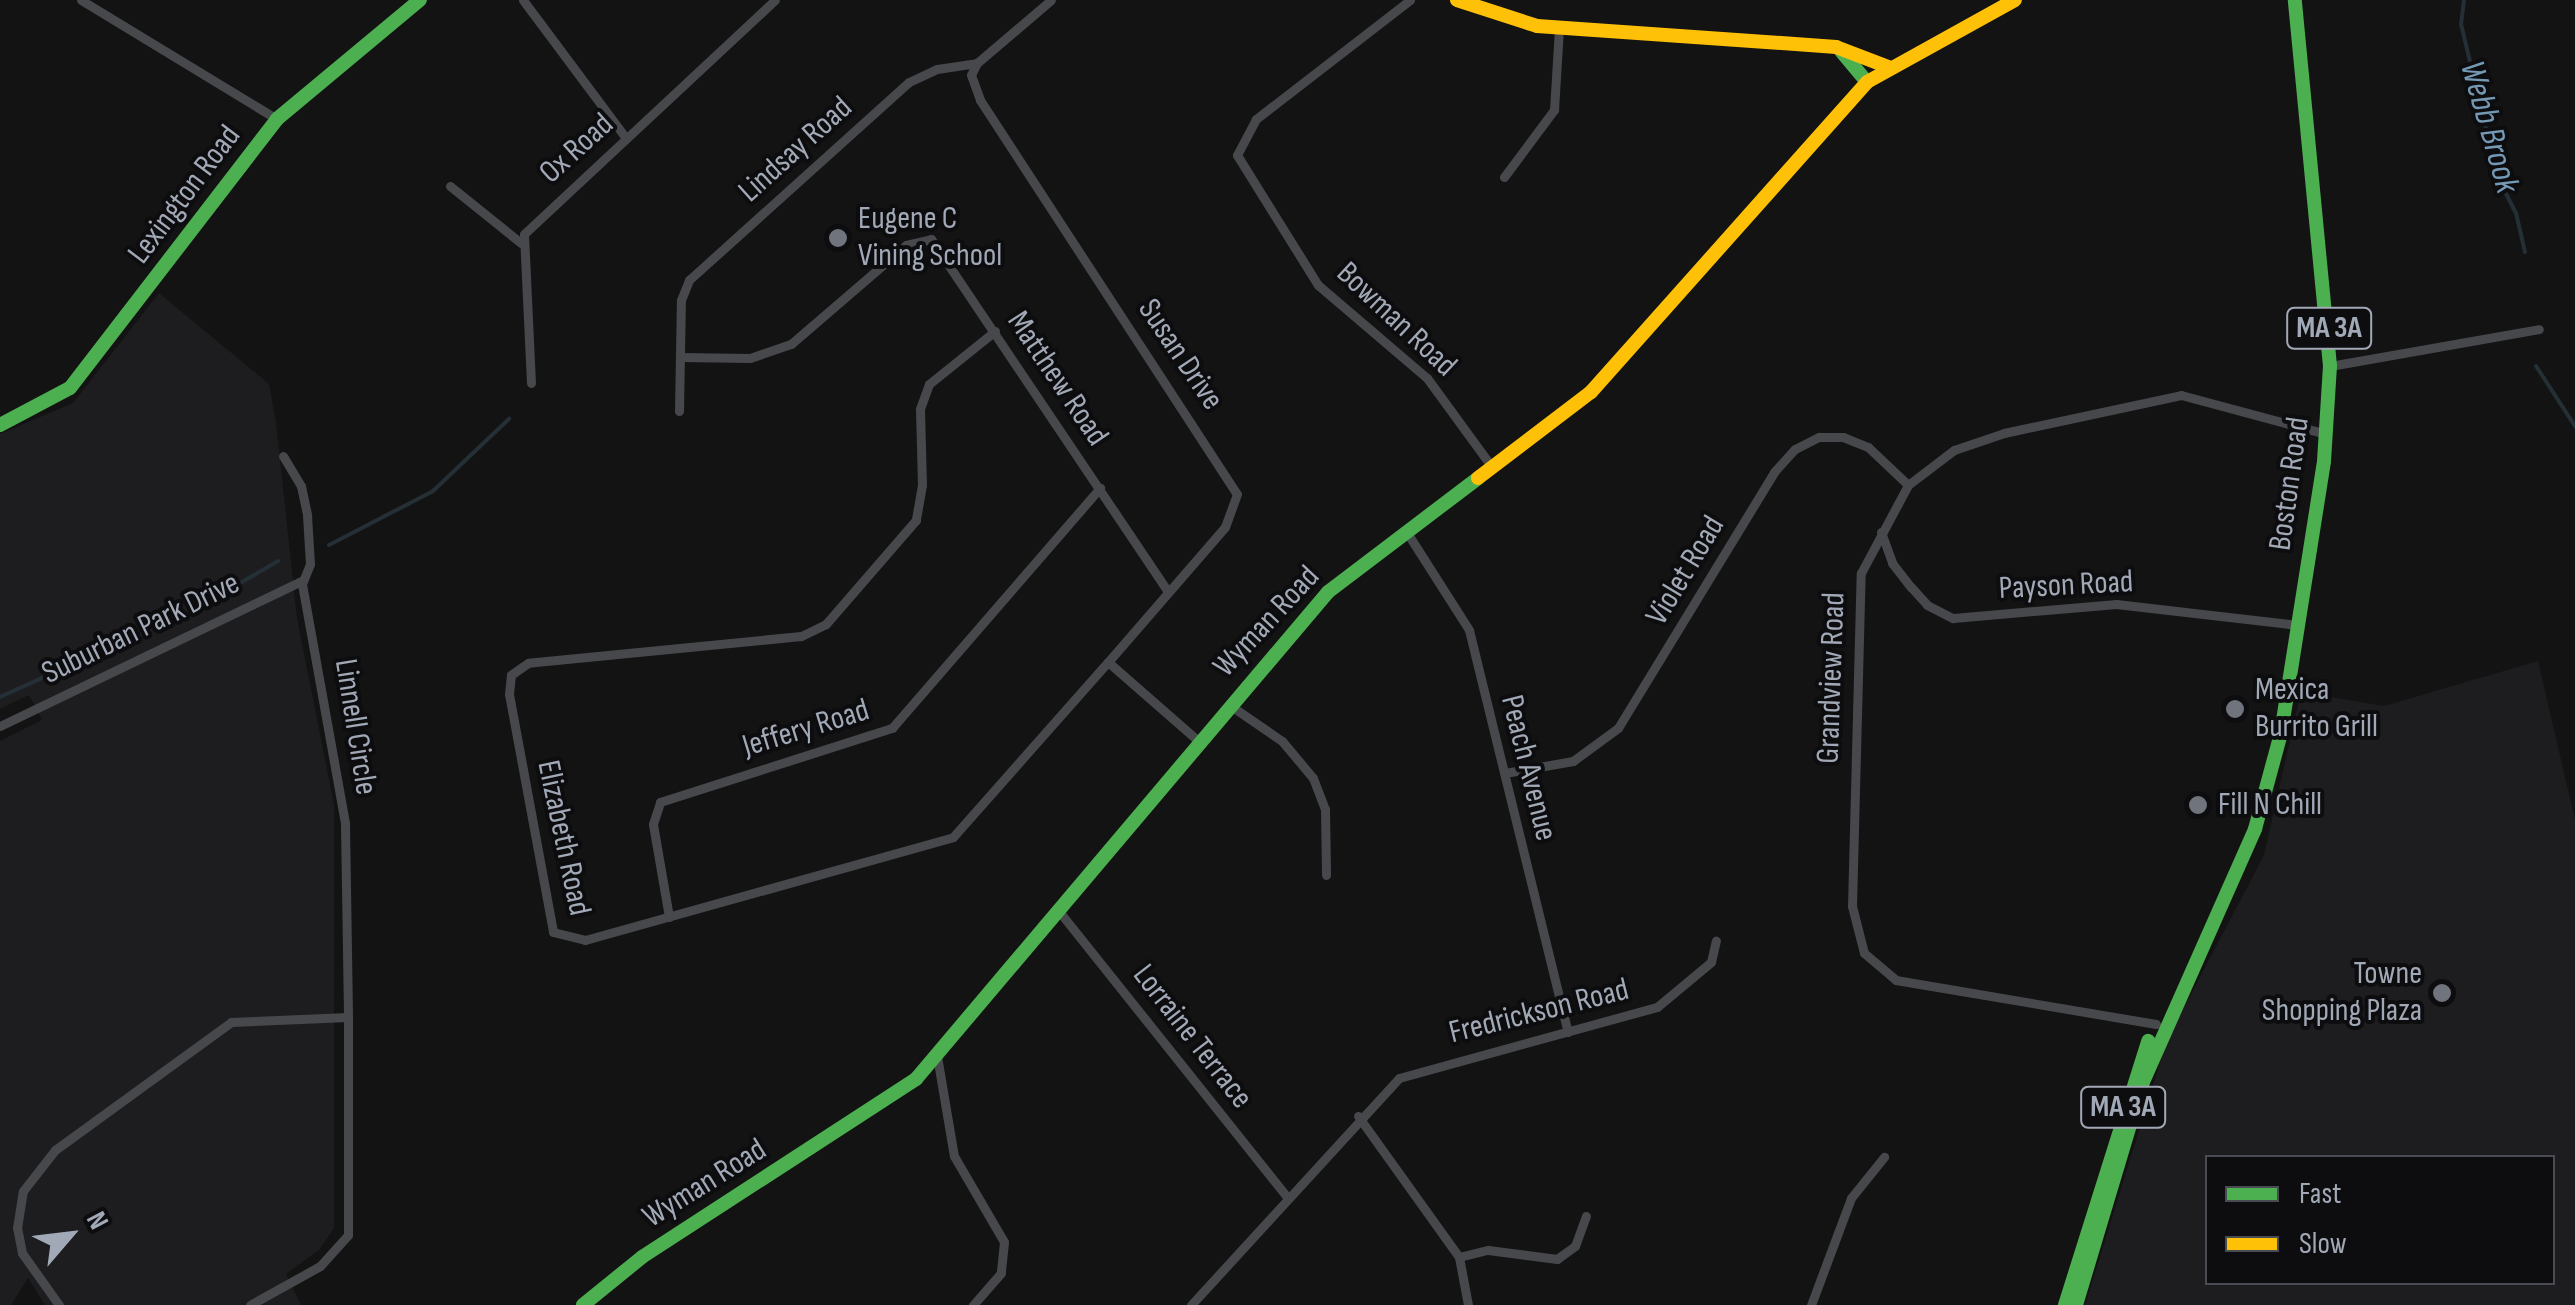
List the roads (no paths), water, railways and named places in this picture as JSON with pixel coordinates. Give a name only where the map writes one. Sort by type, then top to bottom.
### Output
[{"type":"street","points":[[81,0],[278,119]]},
{"type":"street","name":"Lexington Road","points":[[0,425],[53,402],[80,378],[278,119],[327,71],[420,0]]},
{"type":"street","points":[[523,0],[626,138]]},
{"type":"street","name":"Ox Road","points":[[522,243],[531,224],[775,0]]},
{"type":"street","name":"Lindsay Road","points":[[678,410],[681,300],[692,276],[909,82],[937,69],[977,63],[1050,0]]},
{"type":"street","name":"Bowman Road","points":[[1410,0],[1256,119],[1236,156],[1310,274],[1427,378],[1492,467]]},
{"type":"street","points":[[1457,0],[1505,19],[1559,29],[1836,47],[1888,67]]},
{"type":"street","name":"Wyman Road","points":[[583,1305],[642,1257],[893,1097],[937,1056],[1197,740],[1328,592],[1606,377],[1867,82],[2015,0]]},
{"type":"street","name":"Boston Road","points":[[2076,1305],[2143,1082],[2271,781],[2327,434],[2330,366],[2295,0]]},
{"type":"street","points":[[1504,177],[1554,110],[1559,29]]},
{"type":"street","points":[[1836,47],[1867,82]]},
{"type":"street","name":"Susan Drive","points":[[977,63],[971,75],[980,100],[1234,484],[1233,515],[1108,662]]},
{"type":"street","points":[[450,186],[522,243],[532,383]]},
{"type":"street","name":"Matthew Road","points":[[680,357],[750,358],[791,344],[922,238],[938,245],[1168,592]]},
{"type":"street","points":[[2330,366],[2538,330]]},
{"type":"street","name":"Elizabeth Road","points":[[996,331],[929,384],[920,409],[922,485],[916,520],[826,624],[801,636],[528,663],[511,675],[509,694],[553,932],[585,940],[953,837],[1108,662]]},
{"type":"street","name":"Grandview Road","points":[[2156,1024],[1984,996],[1882,974],[1857,936],[1856,608],[1862,573],[1908,486],[1934,462],[1976,442],[2175,396],[2327,434]]},
{"type":"street","name":"Violet Road","points":[[1505,774],[1573,761],[1618,728],[1774,472],[1795,449],[1819,437],[1843,437],[1868,447],[1908,486]]},
{"type":"street","name":"Linnell Circle","points":[[250,1305],[320,1266],[348,1235],[345,824],[304,580],[310,564],[307,515],[301,486],[283,456]]},
{"type":"street","name":"Jeffery Road","points":[[669,917],[652,824],[660,802],[892,728],[1100,488]]},
{"type":"street","name":"Peach Avenue","points":[[1406,531],[1468,630],[1568,1032]]},
{"type":"street","name":"Payson Road","points":[[1881,532],[1892,563],[1911,587],[1927,605],[1953,618],[2116,604],[2297,625]]},
{"type":"street","name":"Suburban Park Drive","points":[[0,726],[304,580]]},
{"type":"street","points":[[1108,662],[1197,740]]},
{"type":"street","points":[[1228,705],[1282,741],[1313,778],[1324,809],[1326,874]]},
{"type":"street","name":"Lorraine Terrace","points":[[1058,910],[1286,1196]]},
{"type":"street","name":"Fredrickson Road","points":[[1191,1305],[1389,1085],[1420,1067],[1657,1007],[1711,962],[1716,941]]},
{"type":"street","name":"Boston Road","points":[[2065,1305],[2124,1100],[2156,1024],[2194,959]]},
{"type":"street","points":[[59,1305],[22,1252],[18,1228],[23,1191],[55,1150],[231,1022],[348,1016]]},
{"type":"street","points":[[937,1056],[954,1156],[1004,1242],[1001,1274],[973,1305]]},
{"type":"street","points":[[1358,1116],[1459,1257],[1468,1305]]},
{"type":"street","points":[[1811,1305],[1851,1198],[1884,1157]]},
{"type":"street","points":[[1459,1257],[1488,1250],[1557,1259],[1575,1246],[1586,1216]]},
{"type":"waterway","name":"Webb Brook","points":[[2464,0],[2461,24],[2498,178],[2516,213],[2525,252]]},
{"type":"waterway","name":"Webb Brook","points":[[2536,366],[2575,426]]},
{"type":"waterway","points":[[329,545],[433,491],[509,419]]},
{"type":"waterway","points":[[184,616],[278,561]]},
{"type":"waterway","points":[[103,652],[149,631]]},
{"type":"waterway","points":[[0,697],[84,659]]},
{"type":"place","name":"Eugene C Vining School","points":[[838,238]]},
{"type":"place","name":"Mexica Burrito Grill","points":[[2235,709]]},
{"type":"place","name":"Fill N Chill","points":[[2198,805]]},
{"type":"place","name":"Towne Shopping Plaza","points":[[2442,993]]}]
